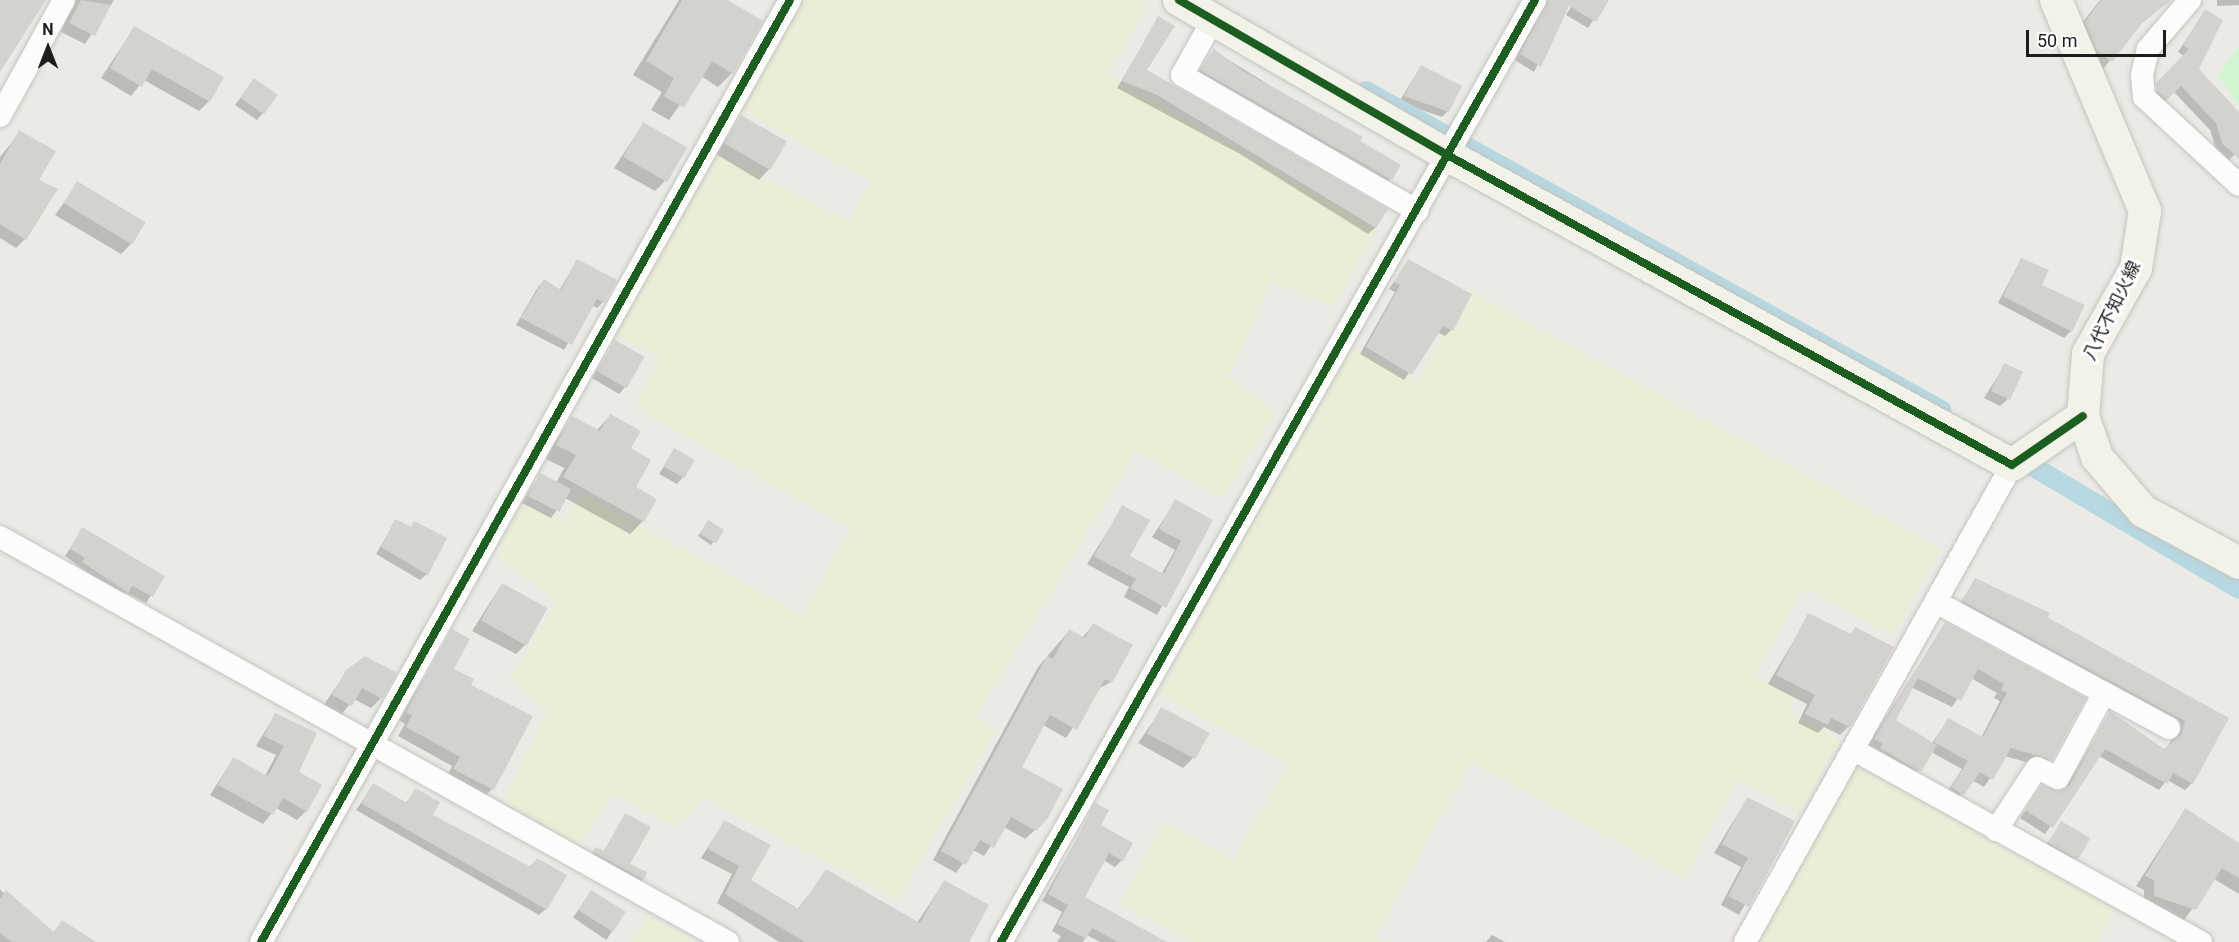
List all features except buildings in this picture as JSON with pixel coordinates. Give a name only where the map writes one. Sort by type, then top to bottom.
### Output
[{"type":"street","points":[[0,116],[64,0]]},
{"type":"street","points":[[261,942],[374,747],[790,0]]},
{"type":"street","points":[[1179,0],[1449,156],[2013,464]]},
{"type":"street","points":[[1001,942],[1418,211],[1535,0]]},
{"type":"street","name":"八代不知火線","points":[[2056,0],[2145,211],[2136,268],[2088,354],[2083,416],[2097,457],[2136,504],[2239,563]]},
{"type":"street","points":[[2190,0],[2148,49],[2142,75],[2145,97],[2239,185]]},
{"type":"street","points":[[1213,20],[1182,75],[1418,211]]},
{"type":"street","points":[[1745,942],[2013,464],[2083,416]]},
{"type":"street","points":[[0,537],[374,747],[729,942]]},
{"type":"street","points":[[1936,602],[2169,728]]},
{"type":"street","points":[[1996,830],[2037,768],[2058,778],[2104,693]]},
{"type":"street","points":[[1854,750],[2201,942]]},
{"type":"green space","points":[[801,0],[1138,0],[1146,5],[1108,75],[1376,228],[1333,307],[1271,281],[1229,377],[1276,412],[1223,498],[1136,451],[976,716],[996,730],[897,900],[705,798],[675,827],[612,793],[578,847],[503,800],[547,712],[510,679],[556,601],[496,557],[520,503],[565,523],[582,493],[801,615],[850,529],[635,407],[659,358],[613,333],[714,153],[849,222],[871,182],[739,108]]},
{"type":"green space","points":[[2239,46],[2239,105],[2218,75]]},
{"type":"green space","points":[[1468,290],[1941,549],[1893,636],[1804,587],[1755,675],[1796,698],[1789,712],[1840,740],[1800,813],[1738,779],[1684,878],[1471,762],[1375,936],[1385,942],[1190,942],[1119,903],[1164,822],[1234,860],[1287,764],[1159,694],[1351,346],[1417,382]]},
{"type":"green space","points":[[1854,759],[2118,903],[2096,942],[1753,942]]},
{"type":"green space","points":[[647,915],[698,942],[631,942]]},
{"type":"waterway","points":[[1366,91],[1941,410]]},
{"type":"waterway","points":[[2012,454],[2239,589]]},
{"type":"cycle path","points":[[261,942],[790,0]]},
{"type":"cycle path","points":[[1179,0],[1449,156],[2012,465],[2083,416]]},
{"type":"cycle path","points":[[1001,942],[1535,0]]}]
